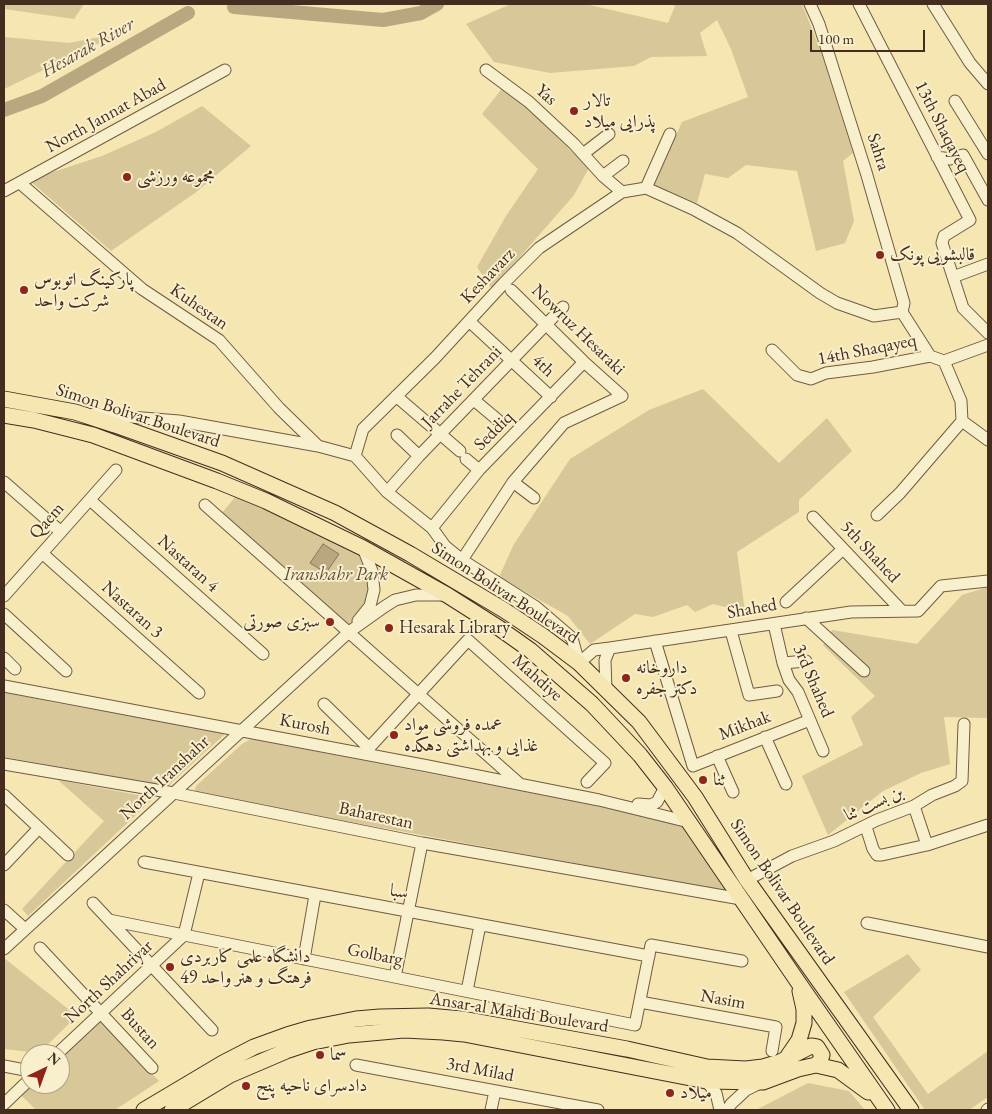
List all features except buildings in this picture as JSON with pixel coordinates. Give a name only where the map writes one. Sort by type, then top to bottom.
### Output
[{"type":"main road","name":"Simon Bolivar Boulevard","points":[[4,399],[75,412],[222,463],[335,512],[510,614],[579,663],[640,722],[695,797],[747,880],[911,1110]]},
{"type":"main road","name":"Simon Bolivar Boulevard","points":[[4,415],[93,434],[266,501],[362,548],[447,595],[530,650],[592,704],[640,755],[665,787],[884,1106]]},
{"type":"main road","points":[[779,1055],[799,1040],[804,1023],[804,1009],[798,982]]},
{"type":"main road","name":"Ansar-al Mahdi Boulevard","points":[[144,1110],[223,1062],[254,1047],[303,1030],[356,1019],[428,1016],[462,1019],[582,1040],[716,1068],[746,1069],[763,1067],[779,1055],[807,1047],[817,1047],[822,1054],[820,1061],[816,1065],[798,1069],[763,1082],[706,1081],[464,1034],[388,1031],[323,1040],[271,1056],[230,1075],[172,1110]]},
{"type":"main road","points":[[816,1065],[838,1070],[884,1106]]},
{"type":"street","name":"Sahra","points":[[810,4],[819,24],[869,181],[904,303],[902,312]]},
{"type":"street","name":"13th Shaqayeq","points":[[860,4],[970,220],[942,240],[963,308],[988,333]]},
{"type":"street","points":[[933,4],[970,62],[988,84]]},
{"type":"street","name":"North Jannat Abad","points":[[4,191],[225,70]]},
{"type":"street","name":"Yas","points":[[486,70],[529,102],[622,192]]},
{"type":"street","points":[[955,101],[988,154]]},
{"type":"street","points":[[583,154],[609,134]]},
{"type":"street","points":[[670,134],[646,188],[693,209],[737,232],[820,293],[837,303],[874,316],[902,312],[930,356],[944,361],[988,345]]},
{"type":"street","points":[[937,157],[950,159],[963,155],[988,200]]},
{"type":"street","points":[[604,176],[623,161]]},
{"type":"street","name":"Kuhestan","points":[[20,183],[142,289],[220,340],[279,408],[318,446],[355,456]]},
{"type":"street","name":"Keshavarz","points":[[355,456],[363,429],[435,358],[539,248],[622,192],[646,188]]},
{"type":"street","points":[[953,277],[988,264]]},
{"type":"street","name":"Nowruz Hesaraki","points":[[511,290],[584,362],[622,396],[564,423],[513,482]]},
{"type":"street","name":"Jarrahe Tehrani","points":[[387,492],[419,456],[563,307]]},
{"type":"street","name":"4th","points":[[469,321],[551,398]]},
{"type":"street","name":"14th Shaqayeq","points":[[772,350],[797,375],[811,379],[826,373],[864,369],[930,356]]},
{"type":"street","points":[[877,515],[900,493],[962,421],[960,401],[944,361]]},
{"type":"street","name":"Seddiq","points":[[432,528],[479,470],[584,362]]},
{"type":"street","points":[[396,396],[479,470]]},
{"type":"street","points":[[474,400],[499,421]]},
{"type":"street","points":[[75,412],[179,421],[318,446]]},
{"type":"street","points":[[962,421],[988,440]]},
{"type":"street","points":[[397,435],[419,456]]},
{"type":"street","points":[[355,456],[387,492],[432,528],[445,546],[462,560],[536,607],[572,638],[579,663]]},
{"type":"street","name":"Qaem","points":[[4,596],[8,582],[42,552],[116,470]]},
{"type":"street","points":[[4,482],[60,532]]},
{"type":"street","points":[[462,560],[513,482],[534,498]]},
{"type":"street","name":"Nastaran 4","points":[[90,500],[263,654]]},
{"type":"street","points":[[205,505],[521,785]]},
{"type":"street","name":"5th Shahed","points":[[813,517],[901,610]]},
{"type":"street","points":[[349,632],[370,606],[374,590],[372,571],[362,548]]},
{"type":"street","points":[[786,602],[843,549]]},
{"type":"street","name":"Nastaran 3","points":[[42,552],[199,693]]},
{"type":"street","name":"Shahed","points":[[579,663],[594,650],[851,612],[918,610],[941,586],[988,581]]},
{"type":"street","points":[[349,632],[396,600],[416,595],[447,595]]},
{"type":"street","points":[[4,614],[66,671]]},
{"type":"street","points":[[806,618],[864,671]]},
{"type":"street","name":"3rd Shahed","points":[[774,624],[783,663],[790,680],[798,692],[823,751]]},
{"type":"street","points":[[731,631],[749,695],[777,691]]},
{"type":"street","name":"North Iranshahr","points":[[4,949],[349,632]]},
{"type":"street","name":"Mahdiye","points":[[324,704],[369,748],[468,640],[604,763],[587,782]]},
{"type":"street","name":"Mikhak","points":[[655,641],[693,766],[810,720]]},
{"type":"street","points":[[606,690],[605,660],[610,648]]},
{"type":"street","points":[[4,658],[15,668]]},
{"type":"street","points":[[783,663],[806,661]]},
{"type":"street","name":"Kurosh","points":[[4,686],[242,730],[599,800]]},
{"type":"street","name":"بن بست ثنا","points":[[747,880],[792,856],[914,806],[962,781],[964,724]]},
{"type":"street","points":[[765,737],[786,784]]},
{"type":"street","points":[[717,756],[733,792]]},
{"type":"street","name":"Baharestan","points":[[4,764],[174,792],[422,843],[741,900]]},
{"type":"street","points":[[599,800],[651,805],[658,802],[665,787]]},
{"type":"street","points":[[4,795],[68,855]]},
{"type":"street","points":[[599,800],[689,822]]},
{"type":"street","points":[[914,806],[927,845]]},
{"type":"street","points":[[866,827],[872,849],[877,855],[927,845],[988,824]]},
{"type":"street","points":[[4,866],[39,828]]},
{"type":"street","points":[[395,977],[422,843]]},
{"type":"street","name":"سبا","points":[[144,862],[480,925],[650,950],[742,961]]},
{"type":"street","points":[[184,935],[199,873]]},
{"type":"street","points":[[304,959],[315,895]]},
{"type":"street","points":[[93,903],[212,1030]]},
{"type":"street","points":[[4,910],[25,929]]},
{"type":"street","name":"Golbarg","points":[[109,920],[635,1025],[640,1002]]},
{"type":"street","points":[[867,923],[988,947]]},
{"type":"street","points":[[467,991],[480,925]]},
{"type":"street","name":"North Shahriyar","points":[[67,1044],[184,935]]},
{"type":"street","name":"Bustan","points":[[40,948],[152,1068]]},
{"type":"street","points":[[640,1002],[650,950]]},
{"type":"street","name":"Nasim","points":[[640,1002],[776,1027],[779,1055]]},
{"type":"street","name":"3rd Milad","points":[[356,1064],[598,1110]]},
{"type":"street","points":[[4,1066],[20,1069]]},
{"type":"street","points":[[706,1081],[716,1093],[720,1110]]},
{"type":"street","points":[[727,1110],[746,1090],[763,1082]]},
{"type":"street","points":[[15,1110],[5,1102],[20,1088]]},
{"type":"street","points":[[491,1110],[495,1091]]},
{"type":"green space","points":[[4,4],[84,4],[74,19],[4,9]]},
{"type":"green space","points":[[511,4],[585,4],[668,23],[675,6],[671,4],[802,4],[821,52],[853,153],[843,161],[854,221],[845,243],[816,251],[797,171],[746,165],[728,178],[705,174],[697,203],[654,185],[682,122],[748,97],[731,49],[717,20],[700,33],[707,56],[651,57],[634,66],[550,73],[494,62],[466,24]]},
{"type":"green space","points":[[120,33],[4,89],[4,37],[69,43]]},
{"type":"green space","points":[[504,86],[589,168],[574,195],[492,289],[477,267],[506,216],[538,169],[482,114]]},
{"type":"green space","name":"مجموعه ورزشی","points":[[202,106],[251,146],[195,193],[111,251],[29,180],[102,156],[156,132]]},
{"type":"green space","points":[[703,389],[779,463],[827,418],[852,451],[799,500],[799,512],[737,552],[745,612],[713,604],[695,612],[687,605],[653,617],[635,614],[590,644],[568,616],[499,577],[514,544],[570,459],[649,410]]},
{"type":"green space","name":"Iranshahr Park","points":[[237,495],[302,524],[360,555],[366,563],[370,587],[367,605],[347,627],[221,514]]},
{"type":"green space","points":[[988,587],[988,718],[944,717],[950,764],[921,773],[883,791],[828,835],[802,776],[863,745],[851,717],[875,696],[823,645],[832,630],[917,644],[962,595]]},
{"type":"green space","points":[[4,692],[226,733],[168,786],[4,757]]},
{"type":"green space","points":[[251,739],[676,821],[682,825],[730,892],[194,793],[196,786],[242,744]]},
{"type":"green space","points":[[58,780],[154,798],[28,916],[22,909],[104,821]]},
{"type":"green space","points":[[908,954],[921,970],[873,1017],[928,1094],[988,1051],[988,1097],[969,1110],[925,1110],[844,992]]},
{"type":"green space","points":[[4,958],[77,1016],[48,1044],[20,1044],[20,1051],[4,1049]]},
{"type":"green space","points":[[101,1021],[159,1081],[115,1110],[36,1110],[20,1094],[70,1094],[70,1049]]},
{"type":"green space","points":[[808,1083],[849,1091],[865,1110],[756,1110]]},
{"type":"shaded area","points":[[323,544],[339,554],[326,573],[310,563]]},
{"type":"waterway","name":"Hesarak River","points":[[234,7],[383,20],[421,13],[437,4]]},
{"type":"waterway","name":"Hesarak River","points":[[4,110],[42,96],[188,13]]},
{"type":"place","name":"تالار پذرایی میلاد","points":[[574,111]]},
{"type":"place","name":"مجموعه ورزشی","points":[[127,177]]},
{"type":"place","name":"قالبشویی پونک","points":[[880,255]]},
{"type":"place","name":"پارکینگ اتوبوس شرکت واحد","points":[[24,290]]},
{"type":"place","name":"سبزی صورتی","points":[[330,622]]},
{"type":"place","name":"Hesarak Library","points":[[389,628]]},
{"type":"place","name":"داروخانه دکتر جفره","points":[[626,678]]},
{"type":"place","name":"عمده فروشی مواد غذایی و بهداشتی دهکده","points":[[394,735]]},
{"type":"place","name":"ثنا","points":[[703,780]]},
{"type":"place","name":"دانشگاه علمی کاربردی فرهتگ و هنر واحد 49","points":[[170,967]]},
{"type":"place","name":"سما","points":[[320,1055]]},
{"type":"place","name":"دادسرای ناحیه پنج","points":[[246,1086]]},
{"type":"place","name":"میلاد","points":[[670,1093]]}]
